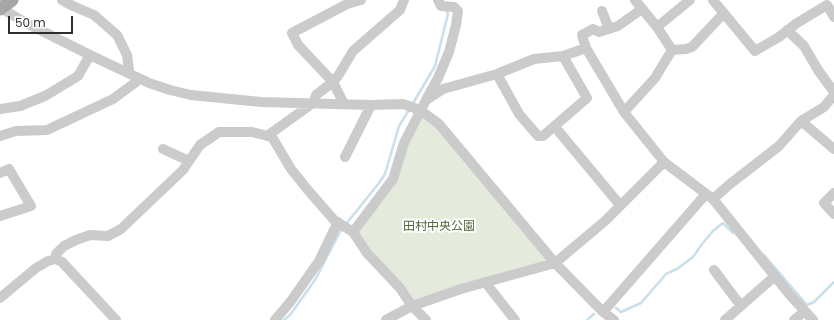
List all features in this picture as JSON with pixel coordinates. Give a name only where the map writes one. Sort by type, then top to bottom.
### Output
[{"type":"main road","points":[[0,8],[12,0]]},
{"type":"street","points":[[62,0],[94,15],[117,35],[127,55],[130,70],[128,73]]},
{"type":"street","points":[[344,104],[333,82],[298,44],[292,33],[347,4],[361,0]]},
{"type":"street","points":[[267,136],[313,104],[316,95],[333,82],[353,51],[400,10],[404,0]]},
{"type":"street","points":[[635,0],[657,27],[672,50]]},
{"type":"street","points":[[657,27],[690,0]]},
{"type":"street","points":[[713,0],[755,51],[779,37],[825,2],[834,17]]},
{"type":"street","points":[[351,231],[393,179],[404,143],[438,78],[449,52],[458,11],[454,7],[440,3]]},
{"type":"street","points":[[0,8],[26,23],[90,55],[138,78],[170,90],[191,95],[261,102],[406,105],[420,110],[439,124],[555,263],[603,312],[614,320]]},
{"type":"street","points":[[642,9],[618,26],[598,32],[593,28],[582,35],[586,48],[624,112],[664,162],[709,197],[813,320]]},
{"type":"street","points":[[602,11],[609,29]]},
{"type":"street","points":[[672,50],[692,48],[724,14]]},
{"type":"street","points":[[603,312],[709,197],[730,184],[779,146],[801,121],[824,108],[834,93],[804,46],[787,30]]},
{"type":"street","points":[[426,100],[443,89],[497,74],[534,59],[563,56],[586,48]]},
{"type":"street","points":[[624,112],[655,78],[672,50]]},
{"type":"street","points":[[0,109],[20,106],[45,96],[78,76],[90,55]]},
{"type":"street","points":[[497,74],[519,114],[538,136],[544,136],[587,98],[563,56]]},
{"type":"street","points":[[0,136],[16,132],[48,130],[113,99],[136,82],[138,78]]},
{"type":"street","points":[[345,157],[371,105]]},
{"type":"street","points":[[801,121],[834,150]]},
{"type":"street","points":[[555,127],[620,206]]},
{"type":"street","points":[[56,259],[56,254],[64,246],[76,240],[90,235],[108,236],[121,229],[178,174],[189,162],[200,145],[219,132],[252,132],[272,137],[291,169],[334,220],[351,231],[367,253],[400,288],[412,306],[426,320]]},
{"type":"street","points":[[163,150],[189,162]]},
{"type":"street","points":[[386,320],[412,306],[461,289],[555,263],[605,221],[664,162]]},
{"type":"street","points":[[0,173],[9,170],[31,206],[0,216]]},
{"type":"street","points":[[834,193],[824,203],[834,214]]},
{"type":"street","points":[[275,320],[291,301],[319,261],[339,223]]},
{"type":"street","points":[[0,298],[36,268],[48,261],[56,259],[62,262],[116,320]]},
{"type":"street","points":[[714,270],[741,306]]},
{"type":"street","points":[[725,320],[775,276]]},
{"type":"street","points":[[486,282],[515,320]]},
{"type":"street","points":[[794,320],[805,311]]},
{"type":"green space","name":"田村中央公園","points":[[421,115],[436,127],[550,261],[414,301],[369,251],[356,232],[396,181],[407,145]]},
{"type":"waterway","points":[[412,105],[435,66],[448,14],[446,9]]},
{"type":"waterway","points":[[346,224],[385,174],[399,126],[409,110]]},
{"type":"waterway","points":[[616,308],[621,312],[641,303],[666,274],[677,269],[693,257],[713,231],[723,223],[733,233]]},
{"type":"waterway","points":[[284,320],[290,315],[315,280],[342,228]]},
{"type":"waterway","points":[[764,255],[807,305],[814,302],[834,282]]},
{"type":"waterway","points":[[587,320],[594,314]]}]
